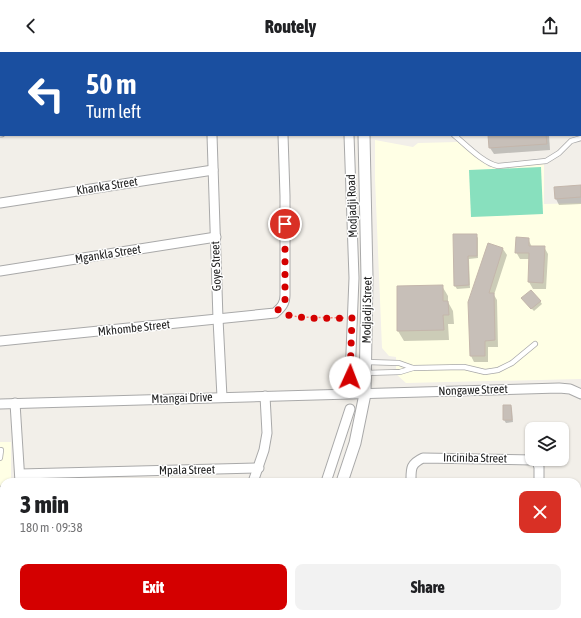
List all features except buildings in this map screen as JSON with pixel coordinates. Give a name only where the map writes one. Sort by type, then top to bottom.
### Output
[{"type":"street","name":"Goye Street","points":[[212,136],[222,397]]},
{"type":"street","points":[[278,310],[285,301],[285,196],[283,136]]},
{"type":"street","name":"Modjadji Road","points":[[349,136],[354,278],[350,377]]},
{"type":"street","name":"Modjadji Street","points":[[343,478],[355,443],[364,394],[366,367],[367,277],[364,136]]},
{"type":"street","name":"Khanka Street","points":[[0,203],[214,170]]},
{"type":"street","name":"Mgankla Street","points":[[0,271],[216,237]]},
{"type":"street","points":[[354,278],[367,277]]},
{"type":"street","name":"Mkhombe Street","points":[[0,341],[268,314],[275,313],[278,310]]},
{"type":"street","name":"Nongawe Street","points":[[364,394],[559,388],[581,394]]},
{"type":"street","name":"Mtangai Drive","points":[[0,404],[364,394]]},
{"type":"street","points":[[255,478],[264,450],[267,433],[265,396]]},
{"type":"street","points":[[15,403],[20,478]]},
{"type":"street","points":[[327,478],[350,409]]},
{"type":"street","name":"Inciniba Street","points":[[411,478],[412,467],[414,463],[423,458],[532,460],[537,462],[540,478]]},
{"type":"street","points":[[333,462],[347,468]]},
{"type":"street","name":"Mpala Street","points":[[20,478],[259,468]]},
{"type":"lane","points":[[455,136],[486,161],[492,165],[498,166],[546,161],[559,153],[571,141],[581,138]]},
{"type":"lane","points":[[366,367],[400,372],[413,368],[464,367],[485,372],[498,370],[512,363],[535,344]]},
{"type":"lane","points":[[366,367],[399,363],[413,368]]},
{"type":"lane","points":[[0,458],[1,450]]},
{"type":"path","points":[[278,310],[281,313],[298,317],[352,318]]},
{"type":"shaded area","points":[[375,140],[413,147],[418,143],[458,142],[489,167],[544,164],[544,204],[581,203],[581,379],[406,383],[396,374],[396,357],[389,356],[382,348],[375,179]]},
{"type":"shaded area","points":[[0,442],[11,442],[11,478],[0,478]]},
{"type":"green space","points":[[541,167],[543,214],[471,217],[469,170]]},
{"type":"route","points":[[285,224],[285,301],[278,310],[281,313],[298,317],[352,318],[350,377]]}]
